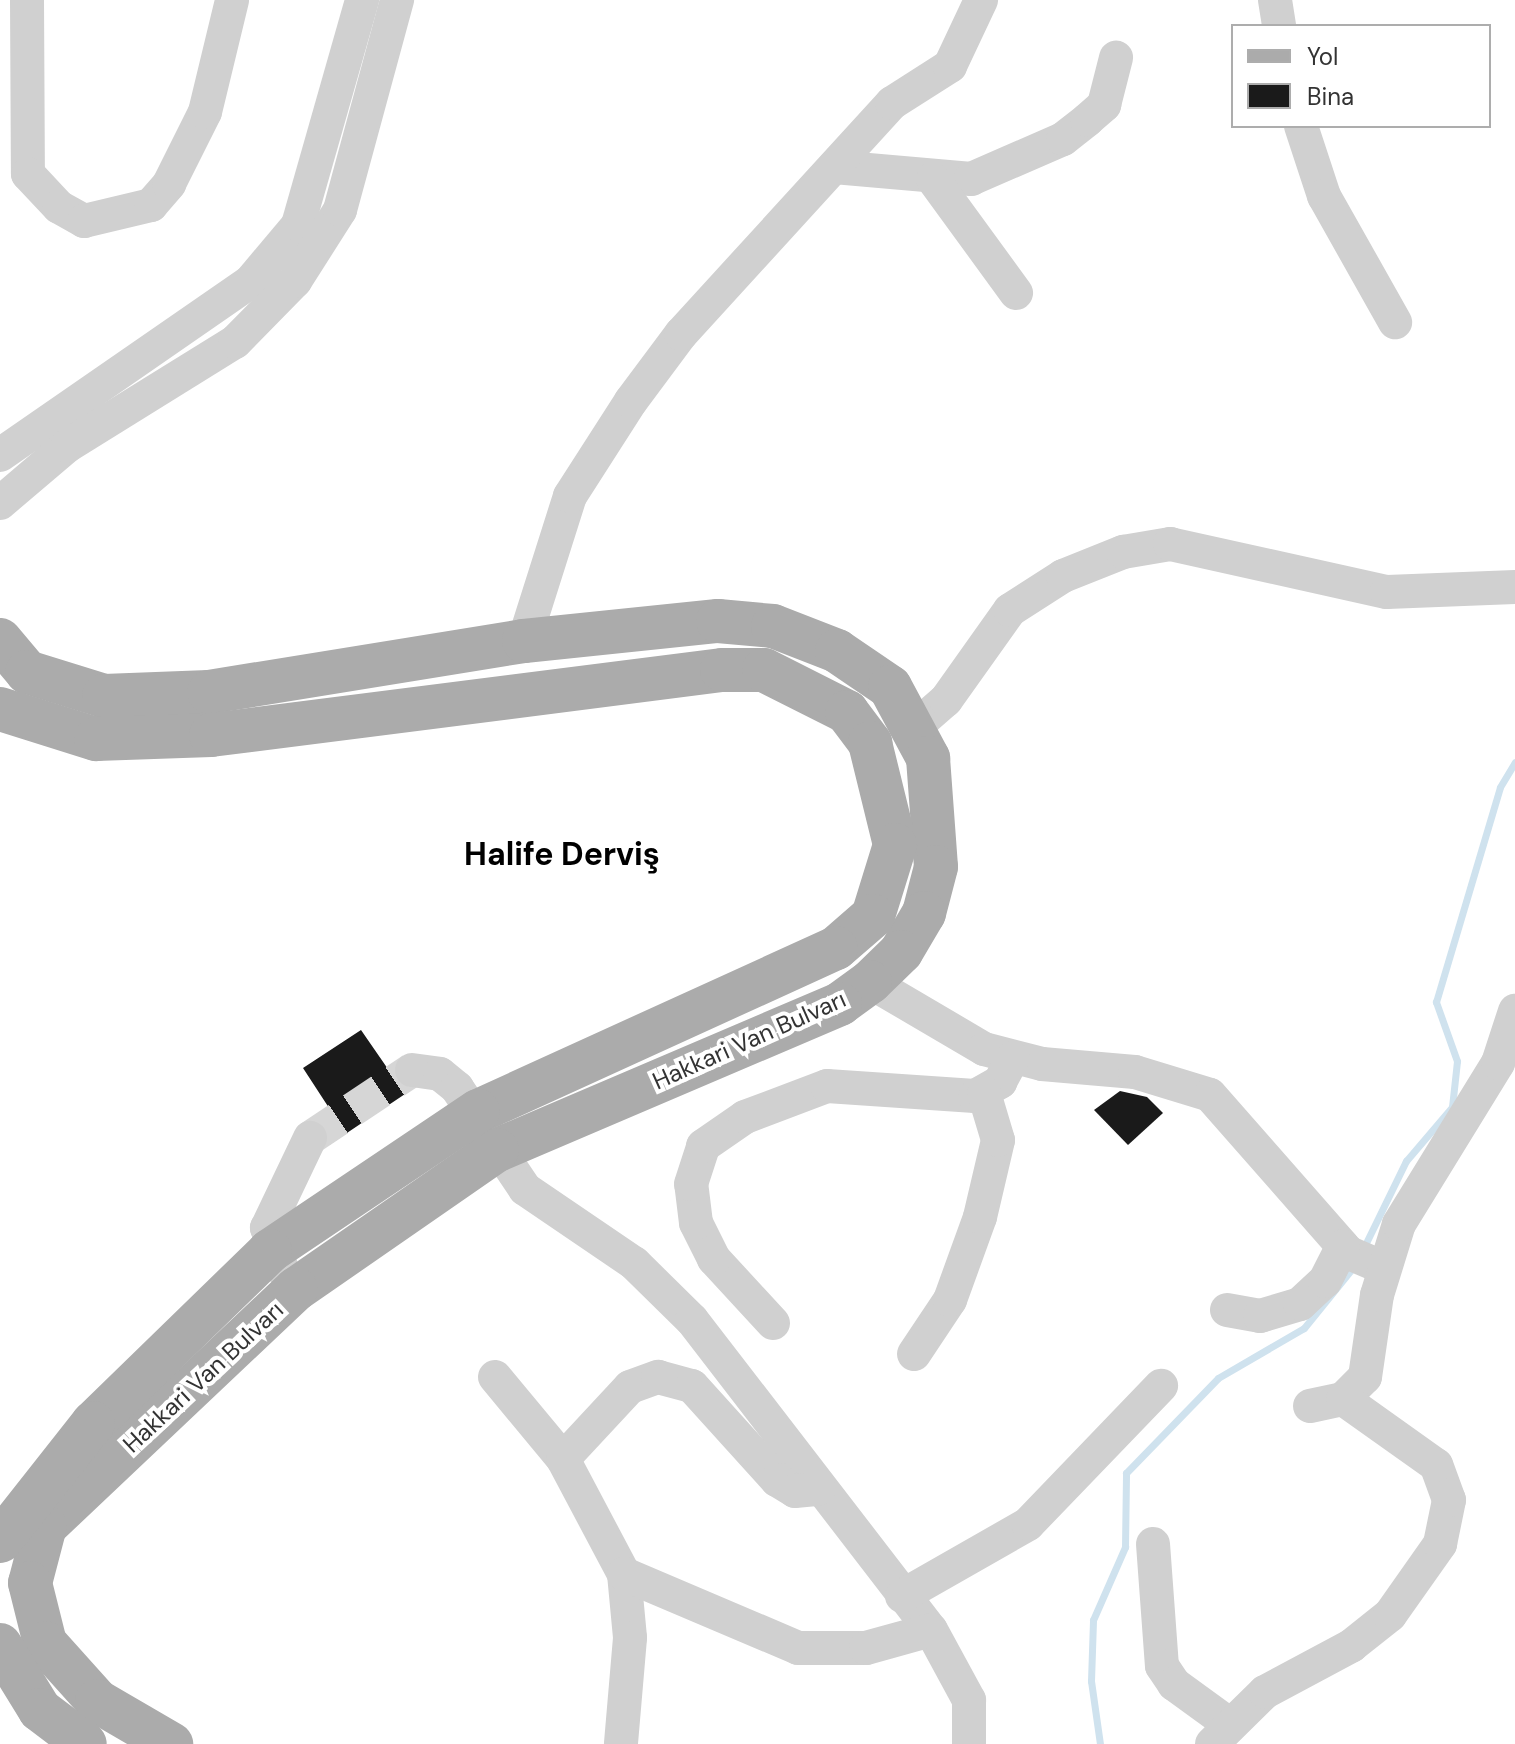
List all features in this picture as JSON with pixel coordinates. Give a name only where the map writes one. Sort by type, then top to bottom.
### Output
[{"type":"main road","name":"Hakkari Van Bulvarı","points":[[0,640],[27,672],[104,696],[209,692],[524,641],[718,621],[773,626],[837,651],[890,687],[915,727],[928,758],[936,867],[924,913],[901,952],[870,982],[840,1004],[497,1150],[296,1289],[45,1526],[18,1624],[97,1701],[171,1744]]},
{"type":"main road","name":"Hakkari Van Bulvarı","points":[[0,709],[96,739],[211,735],[722,670],[764,670],[847,712],[870,743],[895,845],[873,916],[804,965],[478,1111],[270,1251],[93,1423],[0,1541]]},
{"type":"main road","points":[[0,1645],[40,1710],[85,1744]]},
{"type":"street","points":[[27,0],[28,174],[59,207],[84,221],[151,205],[169,184],[205,112],[232,0]]},
{"type":"street","points":[[0,455],[251,281],[298,225],[362,0]]},
{"type":"street","points":[[0,503],[67,446],[235,342],[295,281],[340,210],[397,0]]},
{"type":"street","points":[[524,641],[570,496],[623,412],[681,334],[892,103],[950,66],[981,0]]},
{"type":"street","points":[[1275,0],[1279,24]]},
{"type":"street","points":[[834,167],[933,179],[971,179],[1063,139],[1104,105],[1116,58]]},
{"type":"street","points":[[1302,128],[1324,196],[1395,322]]},
{"type":"street","points":[[933,179],[1016,293]]},
{"type":"street","points":[[915,727],[946,700],[1010,610],[1063,576],[1123,552],[1170,544],[1387,592],[1515,587]]},
{"type":"street","points":[[870,982],[956,1036],[1013,1058],[1135,1072],[1210,1095],[1362,1258],[1368,1369],[1327,1403],[1436,1465],[1449,1500],[1440,1544],[1408,1597],[1371,1632],[1285,1679],[1220,1734],[1174,1684],[1162,1666],[1153,1544]]},
{"type":"street","points":[[1227,1310],[1260,1316],[1300,1304],[1325,1281],[1362,1258],[1399,1224],[1498,1063],[1515,1011]]},
{"type":"street","points":[[773,1323],[714,1259],[696,1223],[691,1184],[703,1146],[745,1117],[827,1086],[966,1098],[984,1093],[1013,1058]]},
{"type":"street","points":[[412,1070],[440,1074],[478,1111],[497,1150],[541,1203],[634,1263],[692,1320],[819,1489],[931,1630],[969,1700],[969,1744]]},
{"type":"street","points":[[914,1354],[950,1300],[980,1217],[998,1140],[984,1093]]},
{"type":"street","points":[[296,1289],[270,1251],[267,1228],[310,1138]]},
{"type":"street","points":[[495,1377],[563,1459],[624,1574],[630,1638],[621,1744]]},
{"type":"street","points":[[563,1459],[630,1387],[658,1377],[692,1386],[777,1480],[795,1491],[819,1489]]},
{"type":"street","points":[[902,1596],[1028,1524],[1161,1386]]},
{"type":"street","points":[[624,1574],[798,1648],[866,1648],[931,1630]]},
{"type":"building","points":[[361,1030],[399,1085],[411,1090],[329,1145],[318,1120],[331,1111],[303,1068]]},
{"type":"building","points":[[1120,1091],[1147,1097],[1163,1113],[1128,1145],[1094,1110]]},
{"type":"waterway","points":[[1364,1247],[1406,1161],[1452,1107],[1457,1061],[1436,1002],[1500,787],[1515,762]]},
{"type":"waterway","points":[[1100,1744],[1091,1681],[1093,1620],[1125,1547],[1126,1473],[1218,1378],[1304,1328],[1355,1265]]},
{"type":"tunnel","points":[[310,1138],[412,1070]]},
{"type":"district","name":"Halife Derviş","points":[[562,854]]}]
